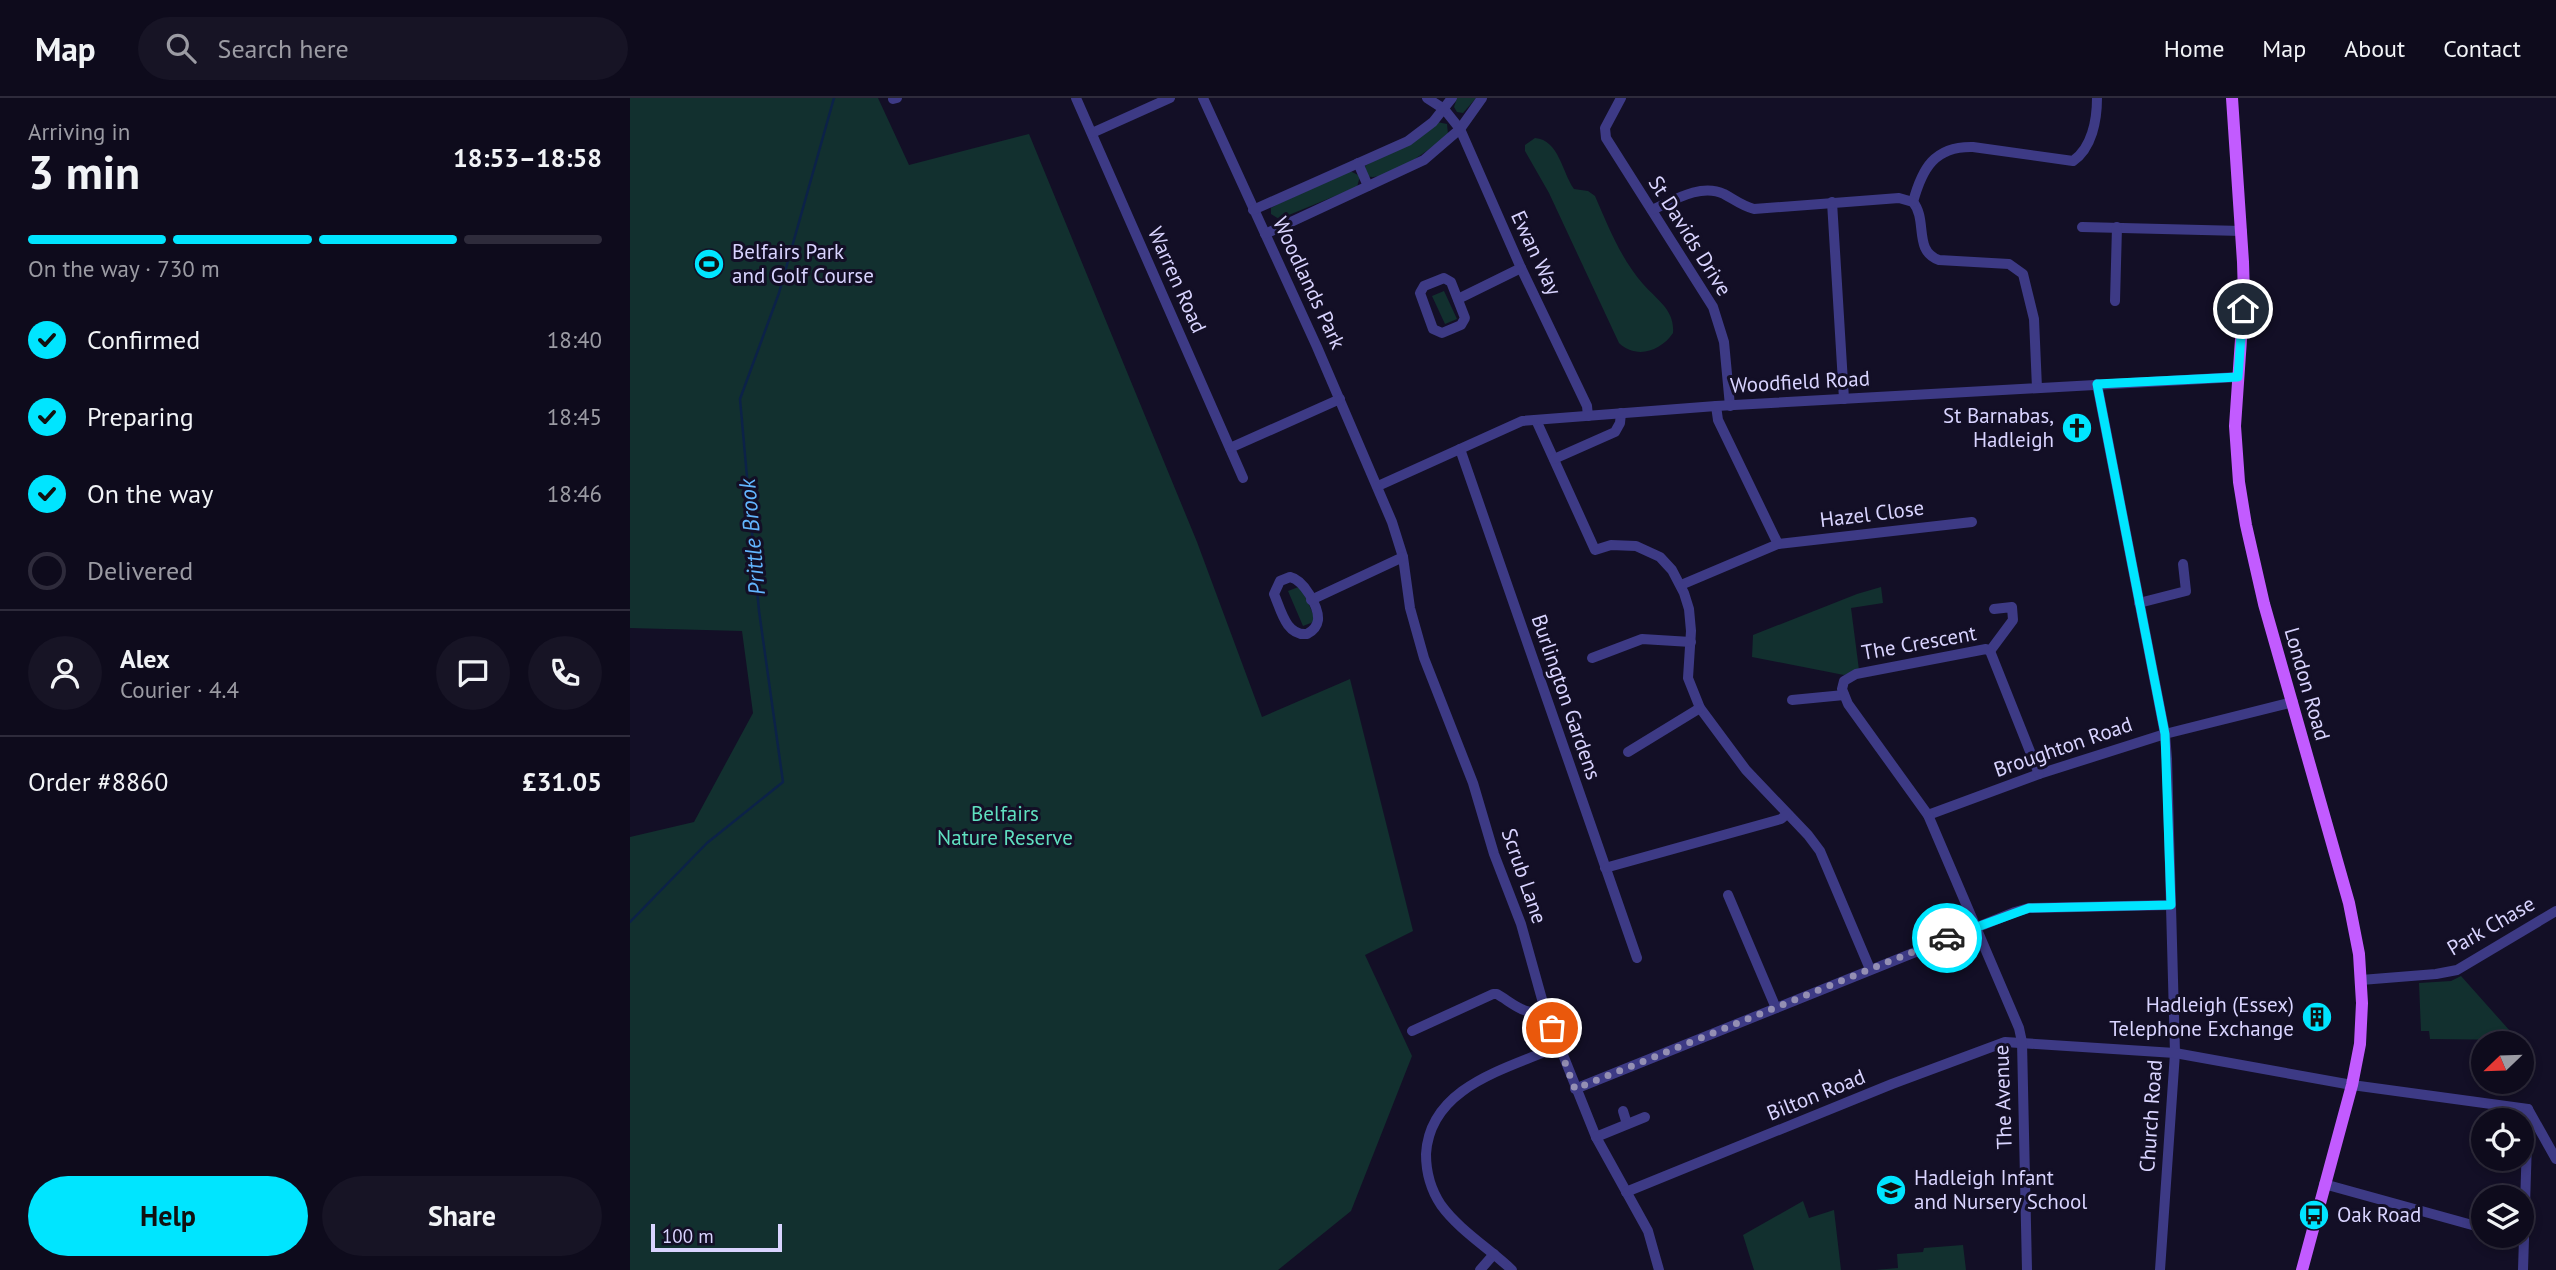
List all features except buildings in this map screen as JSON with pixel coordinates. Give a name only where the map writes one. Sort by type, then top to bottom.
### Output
[{"type":"main road","name":"London Road","points":[[2232,98],[2244,296],[2236,447],[2246,526],[2264,604],[2349,903],[2361,980],[2360,1044],[2352,1085],[2302,1270]]},
{"type":"street","name":"Warren Road","points":[[1076,98],[1243,478]]},
{"type":"street","points":[[1091,133],[1170,98]]},
{"type":"street","name":"Woodlands Park","points":[[1203,98],[1378,486]]},
{"type":"street","name":"Ewan Way","points":[[1427,98],[1444,109],[1460,129],[1521,268],[1587,406],[1588,416]]},
{"type":"street","points":[[1254,210],[1408,141],[1433,122],[1452,98]]},
{"type":"street","points":[[1265,234],[1424,160],[1460,129],[1482,98]]},
{"type":"street","name":"St Davids Drive","points":[[1621,98],[1605,128],[1606,138],[1719,321],[1724,342],[1730,406]]},
{"type":"street","points":[[1913,202],[1919,178],[1927,166],[1943,153],[1958,148],[1973,147],[2073,161],[2089,140],[2096,98]]},
{"type":"street","points":[[1358,163],[1368,186]]},
{"type":"street","points":[[1652,209],[1705,188],[1754,209],[1904,198],[1913,202],[1919,214],[1924,250],[1931,257],[1939,260],[2009,264],[2023,274],[2034,319],[2037,388]]},
{"type":"street","points":[[1832,202],[1844,399]]},
{"type":"street","points":[[2082,227],[2242,231]]},
{"type":"street","points":[[2115,301],[2117,228]]},
{"type":"street","points":[[1458,299],[1521,268]]},
{"type":"street","points":[[1444,278],[1451,282],[1458,299],[1465,320],[1461,325],[1441,333],[1433,328],[1420,293],[1424,286],[1444,278]]},
{"type":"street","name":"Woodfield Road","points":[[1378,486],[1522,421],[1716,406],[2238,377]]},
{"type":"street","name":"Church Road","points":[[2097,384],[2165,734],[2175,1053],[2160,1270]]},
{"type":"street","points":[[1230,448],[1340,399]]},
{"type":"street","points":[[1716,406],[1718,419],[1778,544]]},
{"type":"street","points":[[1554,459],[1615,432],[1621,414]]},
{"type":"street","points":[[1536,420],[1594,550],[1619,544],[1644,548],[1666,563],[1681,585],[1689,610],[1691,642],[1688,678],[1700,708],[1746,770],[1821,851],[1870,969]]},
{"type":"street","name":"Burlington Gardens","points":[[1460,449],[1637,958]]},
{"type":"street","name":"Scrub Lane","points":[[1378,486],[1403,557],[1410,608],[1424,658],[1473,783],[1494,854],[1521,924],[1545,1010],[1596,1137],[1648,1231],[1659,1270]]},
{"type":"street","name":"Hazel Close","points":[[1681,585],[1778,544],[1972,522]]},
{"type":"street","points":[[1311,600],[1403,557]]},
{"type":"street","points":[[2139,603],[2186,591],[2183,564]]},
{"type":"street","points":[[1294,578],[1301,581],[1311,600],[1318,617],[1317,625],[1307,634],[1296,634],[1290,629],[1274,594],[1283,579],[1294,578]]},
{"type":"street","points":[[1990,651],[2013,620],[2012,607],[1994,609]]},
{"type":"street","points":[[1592,658],[1642,639],[1691,642]]},
{"type":"street","name":"The Crescent","points":[[1844,695],[1844,681],[1856,674],[1986,649],[1990,651],[2039,774]]},
{"type":"street","points":[[1792,700],[1844,695],[1928,815]]},
{"type":"street","name":"Broughton Road","points":[[1928,815],[2039,774],[2165,734],[2293,702]]},
{"type":"street","points":[[1628,752],[1700,708]]},
{"type":"street","points":[[1605,868],[1781,819],[1787,814]]},
{"type":"street","name":"The Avenue","points":[[1928,815],[2019,1028],[2022,1042],[2027,1270]]},
{"type":"street","points":[[1728,895],[1776,1007]]},
{"type":"street","points":[[1575,1089],[1976,926],[2029,908],[2171,905]]},
{"type":"street","name":"Park Chase","points":[[2361,980],[2457,970],[2556,911]]},
{"type":"street","points":[[1412,1031],[1493,994],[1530,1013],[1545,1010]]},
{"type":"street","name":"Bilton Road","points":[[1626,1192],[2005,1042],[2175,1053],[2352,1085],[2521,1108]]},
{"type":"street","points":[[1512,1270],[1448,1214],[1437,1198],[1427,1170],[1428,1141],[1439,1114],[1459,1092],[1559,1046]]},
{"type":"street","points":[[1623,1111],[1628,1124]]},
{"type":"street","points":[[1596,1137],[1645,1117]]},
{"type":"street","points":[[2534,1120],[2556,1159]]},
{"type":"street","points":[[2324,1184],[2471,1225]]},
{"type":"street","points":[[2524,1248],[2524,1270]]},
{"type":"street","points":[[1480,1270],[1494,1254]]},
{"type":"green space","name":"Belfairs Nature Reserve","points":[[630,98],[878,98],[909,165],[1029,134],[1197,542],[1262,717],[1350,679],[1413,931],[1365,955],[1412,1056],[1351,1211],[1278,1270],[630,1270],[630,837],[694,822],[753,713],[742,631],[630,628]]},
{"type":"green space","points":[[1457,98],[1476,98],[1463,113],[1457,112],[1454,107]]},
{"type":"green space","points":[[1437,122],[1447,124],[1448,134],[1432,147],[1386,174],[1367,176],[1365,166]]},
{"type":"green space","points":[[1535,138],[1550,144],[1574,189],[1588,191],[1595,196],[1628,264],[1668,312],[1673,333],[1655,349],[1633,351],[1619,343],[1549,193],[1525,151],[1525,145]]},
{"type":"green space","points":[[1350,171],[1360,176],[1357,187],[1279,219],[1271,214],[1271,208],[1278,204]]},
{"type":"green space","points":[[1444,291],[1457,319],[1445,324],[1432,296]]},
{"type":"green space","points":[[1301,586],[1316,621],[1303,626],[1288,591]]},
{"type":"green space","points":[[1881,587],[1883,603],[1851,608],[1859,670],[1844,675],[1752,657],[1753,635]]},
{"type":"green space","points":[[2461,976],[2510,1031],[2471,1031],[2471,1039],[2430,1039],[2429,1031],[2421,1031],[2419,983],[2451,981]]},
{"type":"green space","points":[[1803,1201],[1809,1218],[1834,1210],[1841,1270],[1754,1270],[1743,1235]]},
{"type":"green space","points":[[1963,1245],[1966,1270],[1875,1270],[1898,1268],[1897,1254],[1923,1252],[1924,1248]]},
{"type":"waterway","name":"Prittle Brook","points":[[630,922],[707,843],[783,782],[759,611],[740,399],[779,293],[834,98]]},
{"type":"way so far","points":[[1552,1028],[1575,1089],[1947,938]]},
{"type":"place","name":"Belfairs Park and Golf Course","points":[[709,264]]},
{"type":"place","name":"St Barnabas, Hadleigh","points":[[2077,428]]},
{"type":"place","name":"Hadleigh (Essex) Telephone Exchange","points":[[2317,1017]]},
{"type":"place","name":"Hadleigh Infant and Nursery School","points":[[1891,1190]]},
{"type":"place","name":"Oak Road","points":[[2314,1215]]},
{"type":"route","points":[[1947,938],[2029,908],[2171,905],[2165,734],[2097,384],[2238,377],[2243,309]]}]
